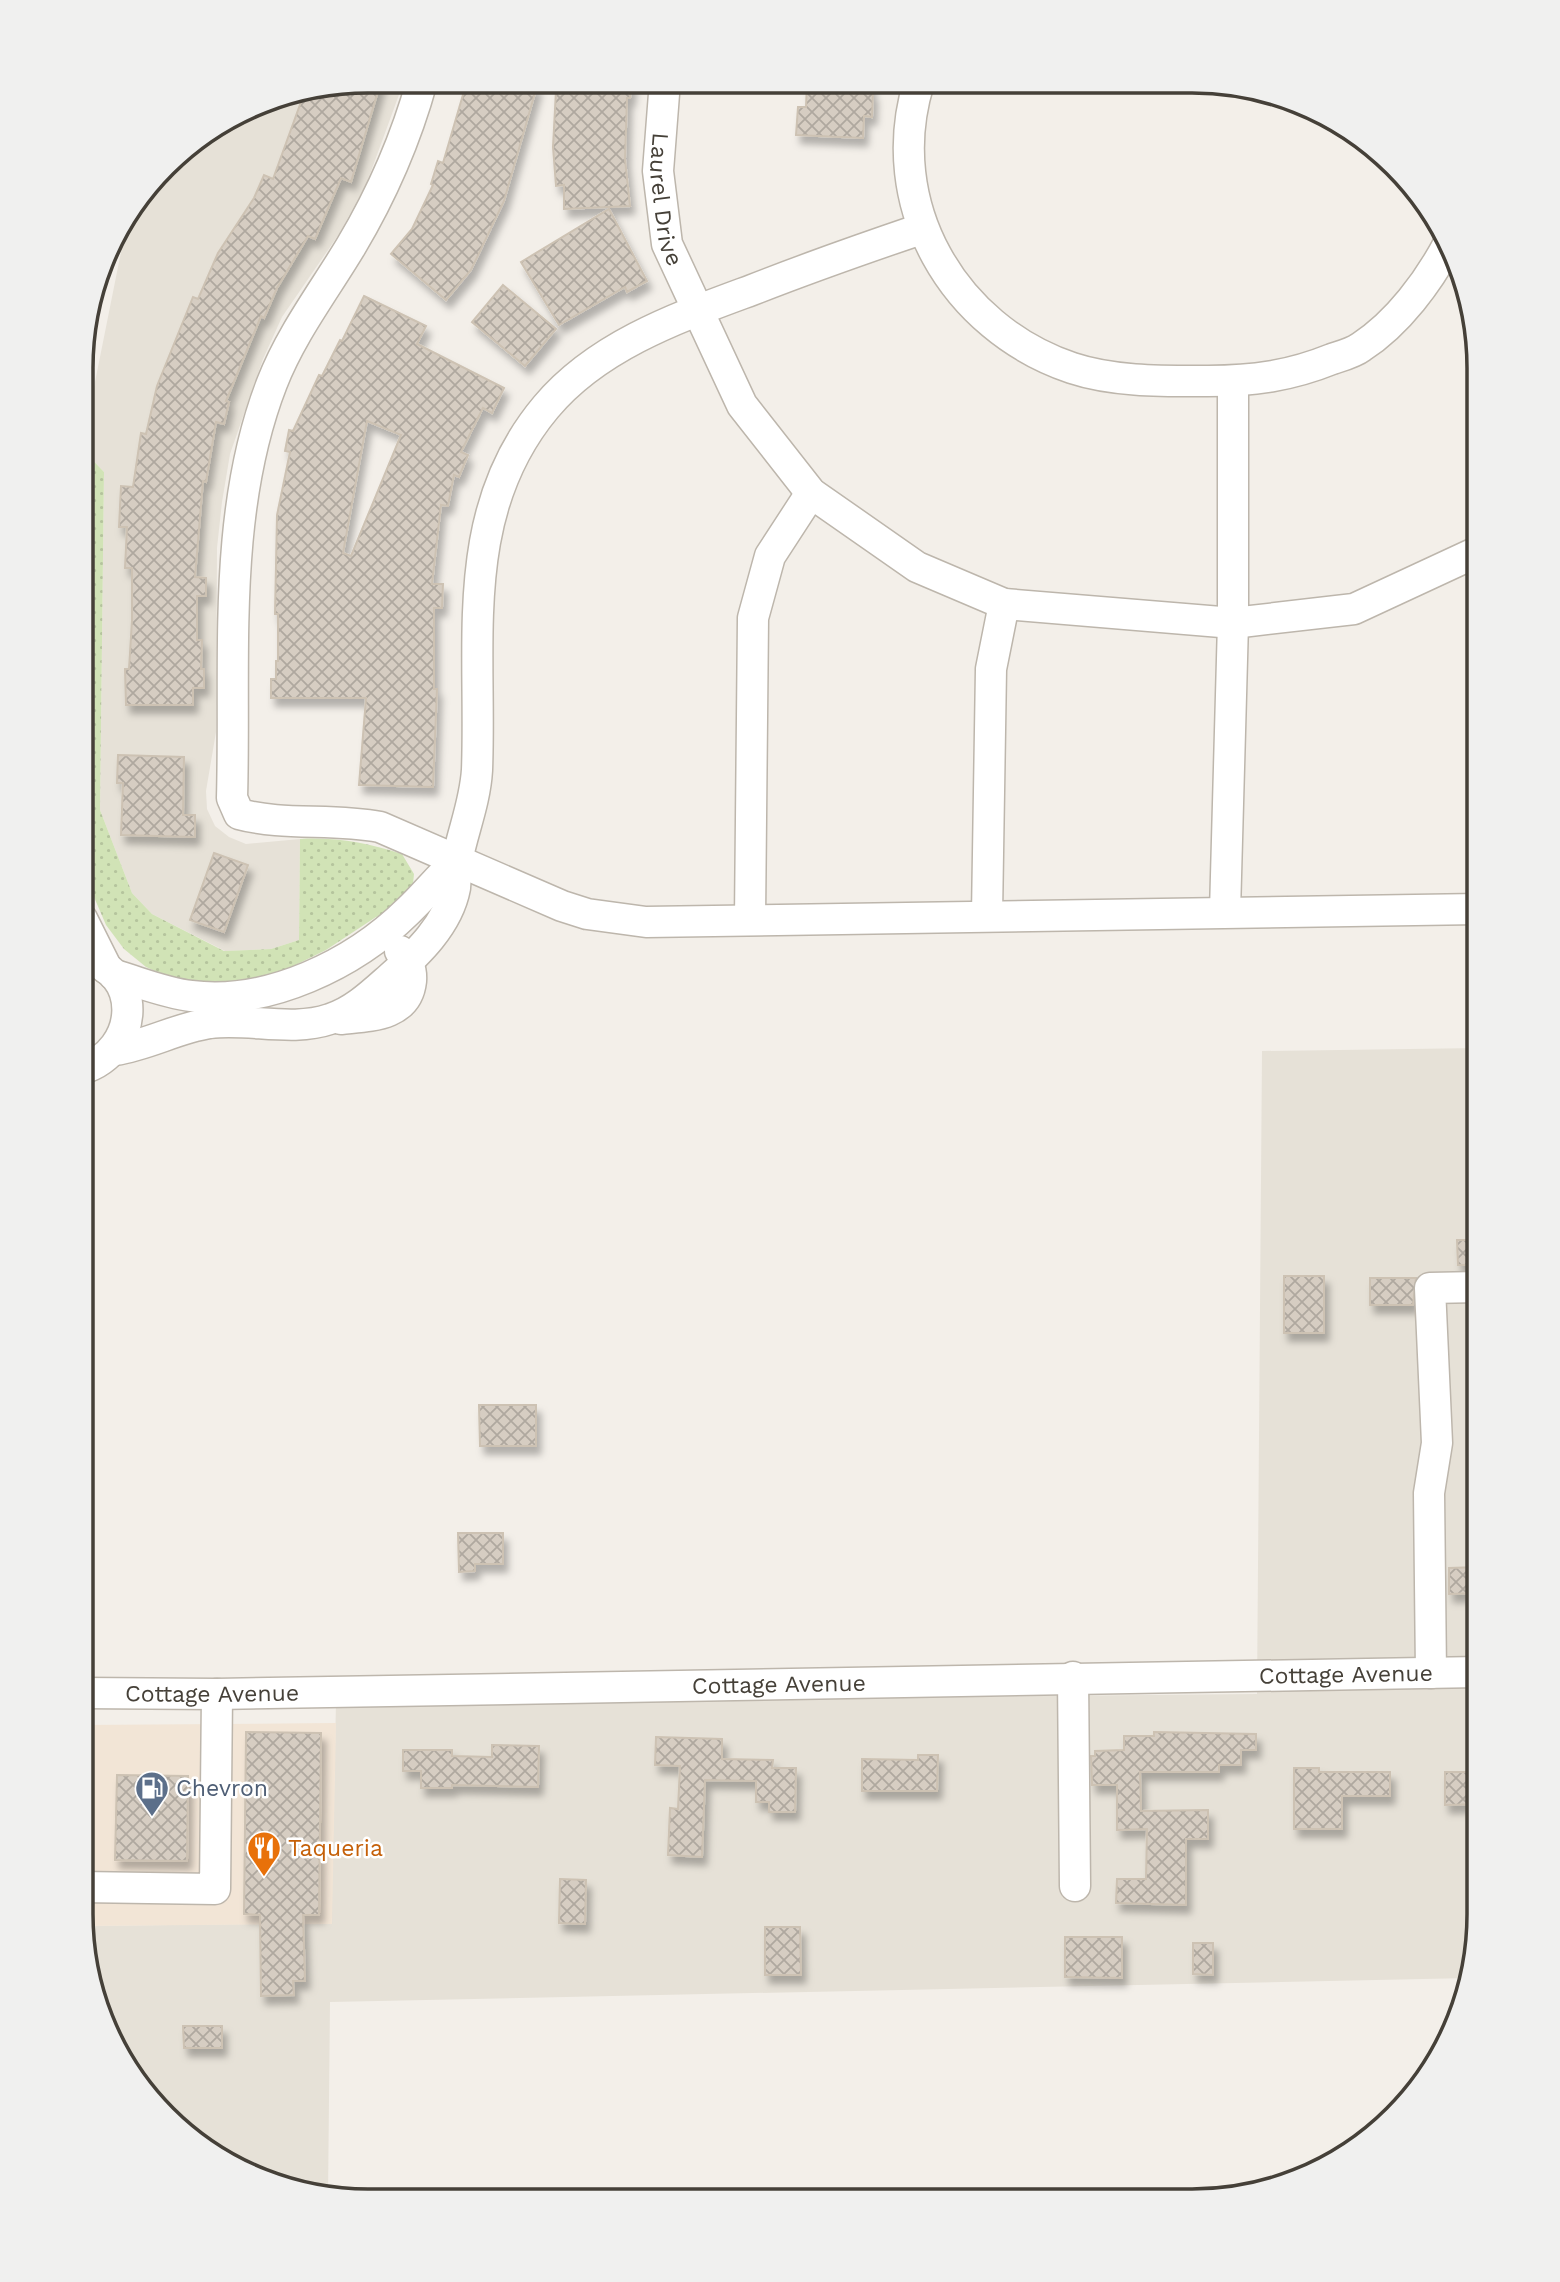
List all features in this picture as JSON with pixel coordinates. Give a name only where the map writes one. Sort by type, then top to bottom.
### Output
[{"type":"street","points":[[418,93],[401,146],[375,204],[293,340],[272,382],[257,428],[239,519],[232,798],[239,814],[252,817],[327,820],[380,827],[587,914],[646,922],[1467,909]]},
{"type":"street","name":"Laurel Drive","points":[[664,93],[658,171],[667,244],[742,405],[811,493],[917,567],[1004,604],[1233,622],[1354,609],[1467,557]]},
{"type":"street","points":[[916,93],[909,149],[922,229],[940,263],[969,303],[1007,336],[1039,354],[1073,368],[1118,377],[1233,381],[1295,374],[1361,348],[1410,302],[1432,275],[1443,255]]},
{"type":"street","points":[[115,1050],[137,1047],[170,1033],[212,1023],[304,1023],[330,1020],[362,1002],[409,961],[433,934],[444,916],[454,890],[457,861],[474,803],[477,772],[479,582],[483,545],[500,484],[525,434],[568,384],[620,346],[697,312],[922,229]]},
{"type":"street","points":[[1226,912],[1233,622],[1233,381]]},
{"type":"street","points":[[750,919],[753,618],[770,556],[811,493]]},
{"type":"street","points":[[987,915],[991,669],[1004,604]]},
{"type":"street","points":[[101,967],[191,996],[252,995],[329,966],[383,932],[457,861]]},
{"type":"street","points":[[383,932],[409,961]]},
{"type":"street","points":[[93,947],[101,967],[123,988],[128,1012],[123,1036],[115,1050],[93,1065]]},
{"type":"street","points":[[1431,1673],[1429,1493],[1437,1443],[1430,1288],[1467,1287]]},
{"type":"street","name":"Cottage Avenue","points":[[93,1693],[217,1694],[1073,1677],[1467,1672]]},
{"type":"street","points":[[1073,1677],[1074,1886]]},
{"type":"street","points":[[93,1887],[215,1889],[217,1694]]},
{"type":"shaded area","points":[[400,93],[366,185],[339,234],[282,317],[263,359],[230,454],[222,502],[217,548],[216,732],[206,791],[207,809],[215,826],[229,837],[246,844],[300,839],[299,940],[271,949],[225,951],[152,914],[132,893],[100,810],[104,472],[93,460],[93,392],[123,243],[139,215],[173,173],[215,139],[246,121],[279,107],[332,95]]},
{"type":"shaded area","points":[[1467,1048],[1467,1932],[1460,1978],[330,2002],[328,2186],[279,2175],[246,2161],[215,2143],[173,2109],[139,2067],[114,2020],[98,1968],[93,1926],[331,1923],[336,1703],[1257,1694],[1262,1051]]},
{"type":"shaded area","points":[[336,1723],[332,1924],[93,1926],[93,1725]]},
{"type":"green space","points":[[93,460],[104,472],[100,810],[132,893],[152,914],[224,951],[271,949],[299,940],[300,839],[351,842],[402,854],[414,874],[413,884],[388,914],[376,917],[326,950],[271,977],[197,985],[168,977],[146,967],[124,949],[106,925],[94,897]]},
{"type":"building","points":[[350,93],[377,93],[351,182],[341,178],[315,239],[308,236],[277,288],[264,318],[261,316],[226,401],[229,402],[224,424],[216,422],[206,482],[203,481],[195,577],[206,578],[206,596],[197,596],[197,640],[202,640],[201,669],[204,669],[204,688],[193,688],[193,705],[126,705],[125,669],[129,669],[132,568],[125,568],[127,527],[119,527],[121,486],[133,487],[141,433],[146,434],[157,386],[193,297],[198,299],[218,253],[254,198],[264,175],[273,179],[301,101]]},
{"type":"building","points":[[463,93],[535,93],[504,201],[471,270],[446,300],[391,254],[412,229],[433,185],[431,184],[438,161],[443,163]]},
{"type":"building","points":[[556,93],[631,93],[630,98],[627,98],[625,159],[630,206],[564,209],[564,185],[556,186],[553,147]]},
{"type":"building","points":[[807,93],[873,93],[872,117],[864,116],[863,138],[796,135],[798,107],[806,107]]},
{"type":"building","points":[[609,209],[647,281],[627,292],[625,287],[559,325],[521,262]]},
{"type":"building","points":[[503,285],[556,329],[525,366],[472,322]]},
{"type":"building","points":[[364,296],[426,326],[417,344],[504,388],[492,413],[483,408],[461,452],[468,455],[459,477],[454,475],[448,506],[441,505],[432,584],[443,584],[442,608],[434,608],[434,689],[437,689],[433,787],[359,785],[366,698],[271,698],[271,679],[276,679],[278,661],[278,614],[275,614],[277,515],[290,452],[285,451],[289,430],[293,431],[319,375],[322,376],[340,340],[342,341]],"holes":[[[367,421],[401,435],[351,556],[343,553]]]},
{"type":"building","points":[[118,755],[184,757],[183,815],[195,815],[195,837],[121,835],[123,783],[117,783]]},
{"type":"building","points":[[214,853],[248,865],[224,932],[190,920]]},
{"type":"building","points":[[1457,1240],[1467,1240],[1467,1265],[1458,1265]]},
{"type":"building","points":[[1284,1276],[1324,1276],[1324,1333],[1284,1333]]},
{"type":"building","points":[[1370,1278],[1416,1278],[1413,1305],[1370,1305]]},
{"type":"building","points":[[479,1405],[536,1405],[536,1446],[480,1446]]},
{"type":"building","points":[[458,1533],[503,1533],[503,1564],[475,1564],[475,1571],[459,1572]]},
{"type":"building","points":[[1467,1567],[1467,1593],[1449,1594],[1449,1568]]},
{"type":"building","points":[[246,1732],[321,1733],[319,1915],[303,1915],[305,1981],[293,1981],[294,1995],[261,1996],[260,1915],[244,1914]]},
{"type":"building","points":[[1154,1732],[1256,1734],[1256,1750],[1241,1750],[1241,1765],[1219,1765],[1219,1772],[1140,1772],[1141,1811],[1208,1810],[1208,1839],[1186,1839],[1186,1905],[1116,1903],[1117,1879],[1146,1879],[1147,1829],[1117,1830],[1117,1785],[1092,1785],[1091,1756],[1095,1756],[1095,1751],[1124,1750],[1124,1736],[1154,1736]]},
{"type":"building","points":[[656,1737],[722,1739],[722,1759],[773,1760],[772,1768],[796,1768],[795,1812],[769,1812],[769,1802],[756,1802],[756,1781],[705,1780],[702,1857],[668,1855],[670,1808],[678,1809],[680,1766],[655,1765]]},
{"type":"building","points":[[492,1745],[539,1746],[538,1787],[452,1785],[452,1788],[421,1788],[421,1771],[403,1771],[403,1750],[452,1750],[452,1756],[492,1757]]},
{"type":"building","points":[[918,1755],[938,1755],[937,1791],[862,1791],[862,1759],[918,1760]]},
{"type":"building","points":[[1294,1768],[1319,1768],[1319,1772],[1390,1772],[1390,1796],[1342,1796],[1342,1829],[1294,1829]]},
{"type":"building","points":[[1445,1772],[1467,1772],[1467,1804],[1445,1805]]},
{"type":"building","name":"Chevron","points":[[117,1775],[188,1776],[187,1861],[115,1860]]},
{"type":"building","points":[[560,1879],[586,1880],[585,1924],[559,1923]]},
{"type":"building","points":[[765,1927],[800,1927],[801,1975],[765,1975]]},
{"type":"building","points":[[1065,1937],[1122,1937],[1122,1978],[1065,1977]]},
{"type":"building","points":[[1193,1943],[1213,1943],[1213,1975],[1193,1974]]},
{"type":"building","points":[[183,2026],[222,2026],[222,2048],[184,2048]]},
{"type":"place","name":"Chevron","points":[[152,1818]]},
{"type":"place","name":"Taqueria","points":[[264,1878]]}]
